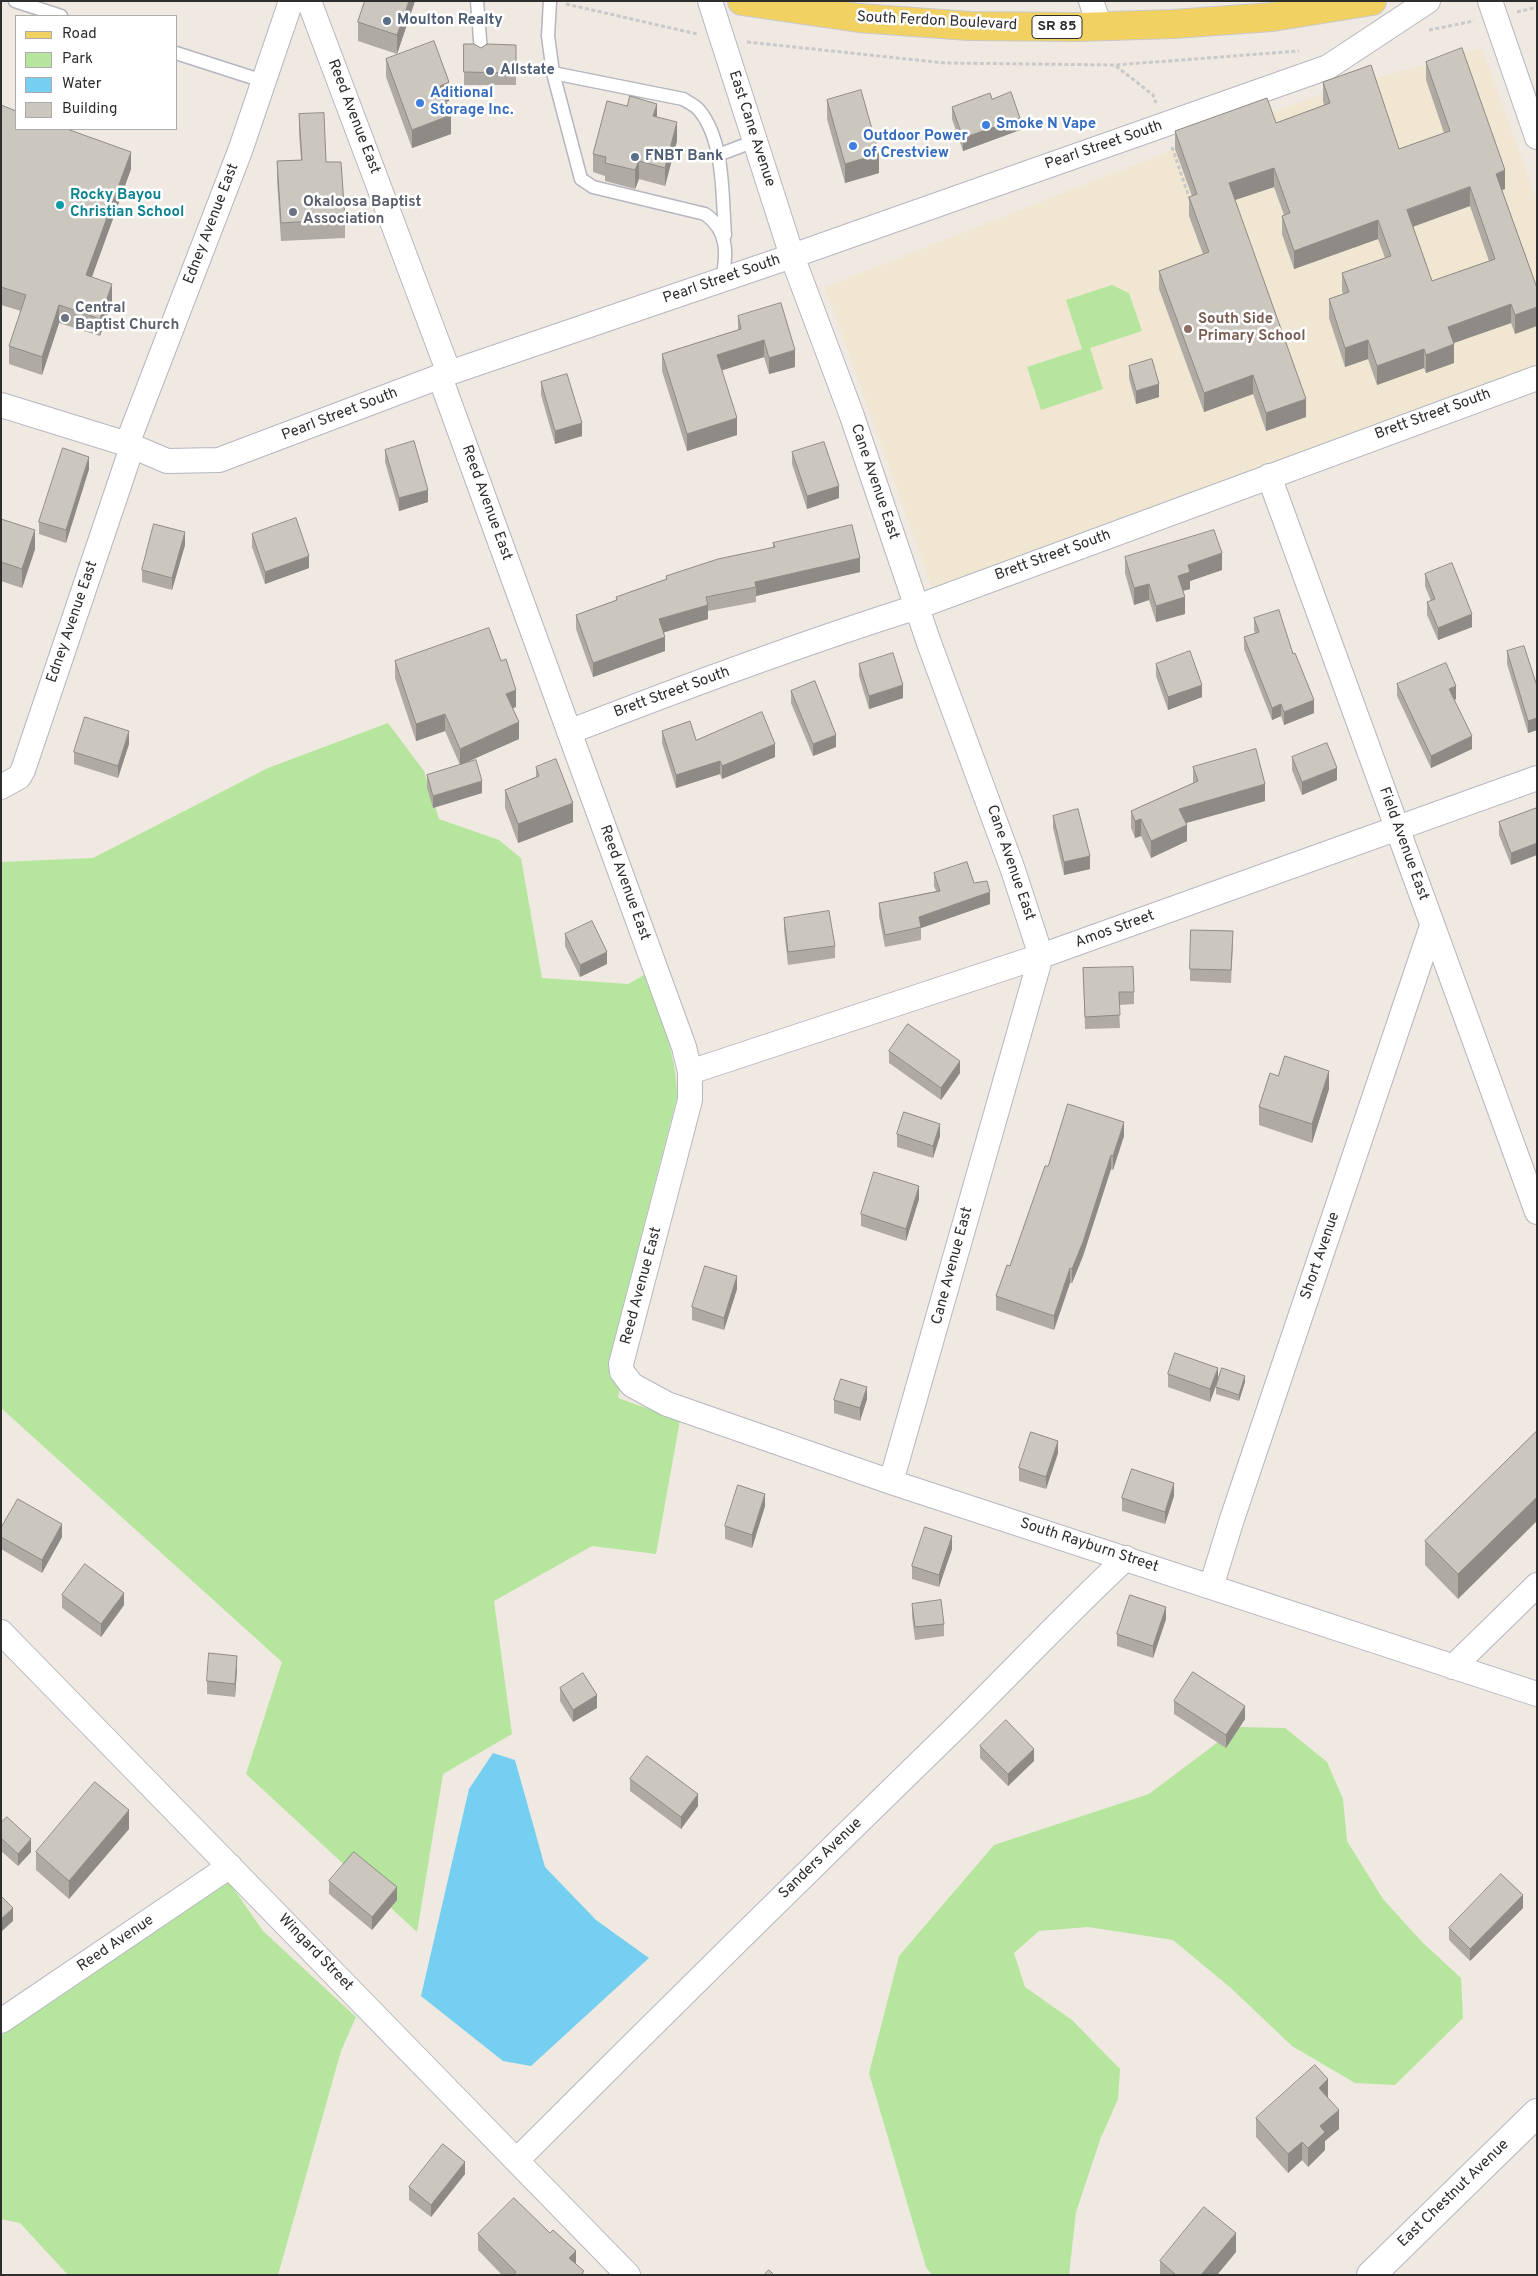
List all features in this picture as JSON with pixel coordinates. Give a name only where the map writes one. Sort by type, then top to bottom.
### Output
[{"type":"main road","name":"South Ferdon Boulevard","points":[[742,1],[859,18],[970,26],[1095,14],[1174,24],[1272,17],[1372,1]]},
{"type":"street","name":"Edney Avenue East","points":[[1,787],[19,777],[23,770],[130,446],[240,151],[291,1]]},
{"type":"street","name":"Reed Avenue East","points":[[310,1],[445,375],[569,732],[684,1047],[690,1072],[690,1100],[621,1364],[622,1372],[632,1385],[644,1393]]},
{"type":"street","name":"East Cane Avenue","points":[[710,1],[792,256]]},
{"type":"street","name":"Pearl Street South","points":[[1,405],[130,446],[167,461],[219,460],[445,375],[792,256],[1328,67],[1428,1]]},
{"type":"street","points":[[1490,1],[1537,138]]},
{"type":"street","name":"Cane Avenue East","points":[[792,256],[852,416],[917,607],[1013,870],[1042,956],[891,1482]]},
{"type":"street","name":"Brett Street South","points":[[569,732],[851,628],[917,607],[1537,378]]},
{"type":"street","name":"Field Avenue East","points":[[1269,476],[1537,1212]]},
{"type":"street","name":"Amos Street","points":[[690,1072],[1042,956],[1537,778]]},
{"type":"street","name":"Short Avenue","points":[[1211,1587],[1232,1519],[1432,926]]},
{"type":"street","name":"South Rayburn Street","points":[[644,1393],[667,1404],[891,1482],[1537,1694]]},
{"type":"street","name":"Sanders Avenue","points":[[517,2160],[968,1715],[1067,1613],[1126,1558]]},
{"type":"street","points":[[1454,1667],[1537,1585]]},
{"type":"street","name":"Wingard Street","points":[[1,1632],[628,2275]]},
{"type":"street","name":"Reed Avenue","points":[[1,2021],[230,1866]]},
{"type":"street","name":"East Chestnut Avenue","points":[[1370,2275],[1537,2113]]},
{"type":"lane","points":[[14,1],[58,15]]},
{"type":"lane","points":[[477,1],[481,52]]},
{"type":"lane","points":[[550,1],[548,36],[552,73],[581,179],[593,188],[705,214],[715,221],[725,240]]},
{"type":"lane","points":[[178,54],[263,81]]},
{"type":"lane","points":[[552,73],[683,99],[699,109],[713,137],[718,155],[726,260],[722,280]]},
{"type":"lane","points":[[718,155],[756,141]]},
{"type":"path","points":[[565,3],[654,24]]},
{"type":"shaded area","name":"South Side Primary School","points":[[1482,48],[1537,201],[1537,371],[933,590],[825,287],[1175,149],[1328,92]]},
{"type":"green space","points":[[1112,285],[1129,293],[1142,331],[1090,348],[1103,389],[1041,410],[1027,367],[1082,349],[1066,300]]},
{"type":"green space","points":[[388,723],[424,771],[439,819],[499,840],[521,858],[542,978],[628,984],[644,975],[671,1051],[677,1097],[609,1360],[610,1372],[620,1389],[618,1398],[680,1420],[656,1554],[592,1546],[494,1601],[512,1734],[443,1774],[417,1932],[246,1774],[282,1662],[1,1408],[1,862],[93,858],[268,768]]},
{"type":"green space","points":[[1238,1727],[1285,1728],[1327,1762],[1343,1799],[1347,1841],[1383,1899],[1421,1941],[1461,1978],[1463,2018],[1395,2085],[1355,2083],[1292,2046],[1232,1989],[1173,1940],[1088,1927],[1039,1931],[1014,1953],[1025,1987],[1072,2020],[1120,2069],[1118,2099],[1100,2140],[1076,2212],[1069,2275],[932,2275],[926,2267],[869,2073],[899,1956],[994,1845],[1149,1794]]},
{"type":"green space","points":[[229,1882],[263,1931],[356,2017],[341,2051],[278,2275],[68,2275],[20,2223],[1,2219],[1,2036]]},
{"type":"water","points":[[493,1753],[515,1760],[545,1867],[596,1920],[649,1958],[531,2066],[503,2061],[421,1996],[469,1789]]},
{"type":"building","points":[[365,1],[409,1],[397,35],[358,22]]},
{"type":"building","name":"Aditional Storage Inc.","points":[[434,41],[449,82],[440,86],[451,115],[412,130],[386,59]]},
{"type":"building","points":[[464,44],[474,44],[481,48],[487,44],[516,45],[516,73],[464,72]]},
{"type":"building","points":[[1462,48],[1505,170],[1496,174],[1537,288],[1537,307],[1515,315],[1511,304],[1448,327],[1454,344],[1426,355],[1424,349],[1377,366],[1368,340],[1345,348],[1329,299],[1349,292],[1342,273],[1391,256],[1378,220],[1294,251],[1282,216],[1290,213],[1274,168],[1229,183],[1306,399],[1266,413],[1253,375],[1204,393],[1159,271],[1209,252],[1189,197],[1197,194],[1175,131],[1267,98],[1276,123],[1330,103],[1323,82],[1371,65],[1399,149],[1450,131],[1426,62]],"holes":[[[1470,187],[1495,259],[1432,281],[1407,210]]]},
{"type":"building","name":"Outdoor Power of Crestview","points":[[861,90],[879,154],[845,164],[827,100]]},
{"type":"building","points":[[1011,92],[1020,118],[963,138],[952,107],[990,93],[992,99]]},
{"type":"building","name":"FNBT Bank","points":[[630,96],[657,104],[653,116],[677,122],[665,168],[639,161],[635,170],[605,163],[606,157],[593,154],[607,101],[627,106]]},
{"type":"building","name":"Rocky Bayou Christian School","points":[[1,105],[15,111],[15,130],[70,130],[131,152],[86,275],[112,284],[100,319],[59,305],[42,357],[9,346],[26,295],[1,287]]},
{"type":"building","points":[[324,113],[326,162],[341,162],[345,219],[281,223],[277,161],[302,160],[299,114]]},
{"type":"building","points":[[781,303],[795,350],[769,358],[764,340],[717,355],[737,418],[687,434],[662,354],[741,329],[738,316]]},
{"type":"building","points":[[1152,359],[1159,384],[1136,391],[1129,366]]},
{"type":"building","points":[[567,374],[582,423],[555,431],[541,382]]},
{"type":"building","points":[[414,441],[428,490],[399,498],[385,450]]},
{"type":"building","points":[[824,442],[839,486],[807,496],[792,452]]},
{"type":"building","points":[[63,448],[89,457],[66,530],[39,522]]},
{"type":"building","points":[[296,518],[309,556],[265,572],[252,534]]},
{"type":"building","points":[[1,519],[35,530],[22,569],[1,562]]},
{"type":"building","points":[[154,524],[185,532],[172,578],[142,570]]},
{"type":"building","points":[[852,525],[860,558],[755,582],[756,587],[706,597],[708,605],[659,619],[665,637],[593,663],[576,615],[617,600],[616,597],[667,579],[666,576],[718,559],[775,547],[773,543]]},
{"type":"building","points":[[1214,530],[1222,553],[1188,565],[1190,572],[1178,576],[1185,597],[1156,606],[1149,584],[1134,588],[1125,557]]},
{"type":"building","points":[[1452,563],[1472,614],[1438,628],[1427,602],[1435,599],[1425,574]]},
{"type":"building","points":[[1279,610],[1293,654],[1295,653],[1314,700],[1284,712],[1281,704],[1272,708],[1244,637],[1259,632],[1254,618]]},
{"type":"building","points":[[489,628],[501,661],[506,659],[516,690],[506,694],[519,722],[460,749],[445,714],[416,724],[395,661]]},
{"type":"building","points":[[1524,646],[1537,686],[1537,718],[1528,721],[1507,651]]},
{"type":"building","points":[[1190,651],[1202,685],[1168,697],[1156,664]]},
{"type":"building","points":[[893,653],[903,685],[869,696],[859,664]]},
{"type":"building","points":[[1446,663],[1456,686],[1449,689],[1472,736],[1431,756],[1397,684]]},
{"type":"building","points":[[815,681],[836,735],[813,744],[791,691]]},
{"type":"building","points":[[762,712],[775,744],[722,766],[720,761],[676,775],[662,731],[690,721],[696,740]]},
{"type":"building","points":[[85,717],[129,731],[118,766],[74,752]]},
{"type":"building","points":[[1327,743],[1337,768],[1302,782],[1292,757]]},
{"type":"building","points":[[1256,749],[1265,784],[1179,809],[1187,825],[1151,841],[1141,819],[1135,821],[1131,811],[1198,781],[1193,767]]},
{"type":"building","points":[[556,759],[573,803],[518,824],[505,790],[539,776],[536,767]]},
{"type":"building","points":[[476,760],[482,781],[433,796],[427,775]]},
{"type":"building","points":[[1537,808],[1537,843],[1511,853],[1499,822]]},
{"type":"building","points":[[1078,809],[1090,856],[1064,862],[1053,816]]},
{"type":"building","points":[[967,862],[974,883],[987,881],[990,892],[919,917],[921,927],[885,935],[879,903],[940,891],[934,873]]},
{"type":"building","points":[[829,911],[835,946],[788,952],[784,918]]},
{"type":"building","points":[[592,921],[607,952],[580,965],[565,934]]},
{"type":"building","points":[[1191,930],[1233,931],[1231,970],[1190,969]]},
{"type":"building","points":[[1133,967],[1134,992],[1119,992],[1120,1015],[1085,1017],[1083,968]]},
{"type":"building","points":[[908,1024],[960,1061],[941,1088],[889,1051]]},
{"type":"building","points":[[1285,1056],[1329,1071],[1312,1124],[1259,1107],[1270,1073],[1278,1076]]},
{"type":"building","points":[[1068,1104],[1124,1122],[1113,1156],[1111,1155],[1083,1242],[1072,1269],[1070,1268],[1054,1316],[996,1296],[1007,1265],[1010,1266],[1045,1166],[1048,1166]]},
{"type":"building","points":[[904,1112],[940,1124],[933,1146],[897,1134]]},
{"type":"building","points":[[874,1172],[919,1186],[906,1229],[861,1214]]},
{"type":"building","points":[[705,1266],[737,1276],[724,1318],[692,1307]]},
{"type":"building","points":[[1175,1353],[1218,1368],[1210,1389],[1168,1374]]},
{"type":"building","points":[[1222,1368],[1245,1376],[1239,1395],[1216,1387]]},
{"type":"building","points":[[841,1379],[867,1387],[860,1408],[834,1400]]},
{"type":"building","points":[[1537,1431],[1537,1497],[1458,1574],[1425,1541]]},
{"type":"building","points":[[1031,1432],[1058,1441],[1046,1477],[1019,1468]]},
{"type":"building","points":[[1132,1469],[1174,1483],[1165,1512],[1122,1498]]},
{"type":"building","points":[[738,1485],[765,1494],[752,1535],[725,1526]]},
{"type":"building","points":[[18,1499],[62,1524],[42,1560],[1,1537],[1,1528]]},
{"type":"building","points":[[925,1527],[952,1536],[939,1575],[912,1566]]},
{"type":"building","points":[[85,1564],[124,1593],[101,1624],[62,1595]]},
{"type":"building","points":[[1130,1595],[1166,1607],[1153,1646],[1117,1634]]},
{"type":"building","points":[[941,1600],[944,1624],[915,1627],[912,1604]]},
{"type":"building","points":[[209,1653],[237,1656],[235,1684],[207,1681]]},
{"type":"building","points":[[1193,1672],[1245,1706],[1226,1735],[1174,1701]]},
{"type":"building","points":[[583,1673],[597,1695],[573,1710],[560,1688]]},
{"type":"building","points":[[1006,1720],[1034,1749],[1008,1774],[980,1746]]},
{"type":"building","points":[[647,1756],[698,1794],[681,1817],[630,1779]]},
{"type":"building","points":[[95,1782],[129,1810],[69,1881],[36,1852]]},
{"type":"building","points":[[7,1817],[31,1839],[18,1854],[1,1838],[1,1823]]},
{"type":"building","points":[[354,1852],[397,1887],[372,1917],[329,1881]]},
{"type":"building","points":[[1501,1874],[1523,1895],[1470,1949],[1449,1928]]},
{"type":"building","points":[[1,1896],[13,1908],[1,1919]]},
{"type":"building","points":[[1315,2065],[1328,2079],[1319,2088],[1339,2110],[1320,2126],[1325,2132],[1308,2148],[1302,2142],[1288,2154],[1256,2118]]},
{"type":"building","points":[[443,2144],[465,2162],[431,2205],[409,2187]]},
{"type":"building","points":[[514,2198],[550,2233],[553,2230],[576,2251],[569,2258],[584,2271],[581,2275],[513,2275],[516,2272],[478,2234]]},
{"type":"building","points":[[1204,2207],[1236,2233],[1201,2275],[1176,2275],[1160,2261]]},
{"type":"building","points":[[769,2270],[774,2275],[764,2275]]},
{"type":"place","name":"Moulton Realty","points":[[387,21]]},
{"type":"place","name":"Allstate","points":[[490,71]]},
{"type":"place","name":"Aditional Storage Inc.","points":[[420,103]]},
{"type":"place","name":"Smoke N Vape","points":[[986,125]]},
{"type":"place","name":"Outdoor Power of Crestview","points":[[853,146]]},
{"type":"place","name":"FNBT Bank","points":[[635,157]]},
{"type":"place","name":"Rocky Bayou Christian School","points":[[60,205]]},
{"type":"place","name":"Okaloosa Baptist Association","points":[[293,212]]},
{"type":"place","name":"Central Baptist Church","points":[[65,318]]},
{"type":"place","name":"South Side Primary School","points":[[1188,329]]}]
